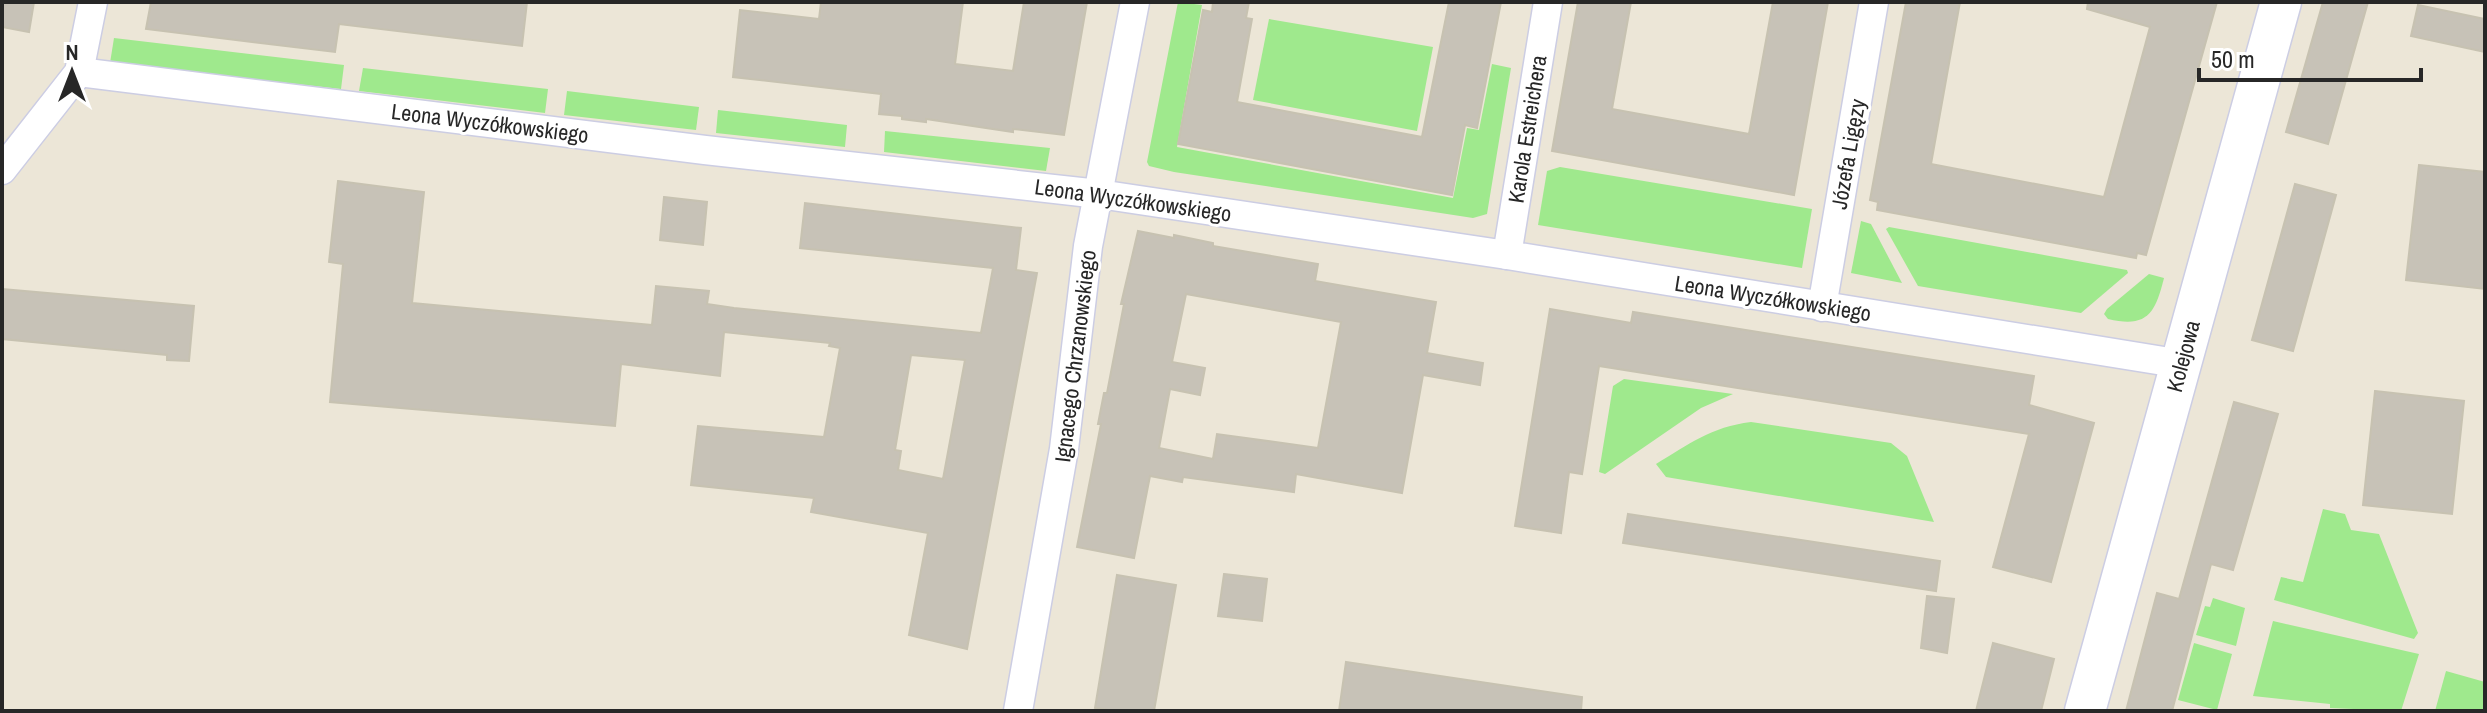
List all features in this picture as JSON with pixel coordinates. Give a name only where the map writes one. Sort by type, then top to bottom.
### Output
[{"type":"main road","name":"Kolejowa","points":[[2085,711],[2281,2]]},
{"type":"street","points":[[2,170],[79,72],[93,2]]},
{"type":"street","name":"Ignacego Chrzanowskiego","points":[[1018,711],[1064,449],[1088,246],[1135,2]]},
{"type":"street","name":"Karola Estreichera","points":[[1507,255],[1548,2]]},
{"type":"street","name":"Józefa Ligęzy","points":[[1822,307],[1874,2]]},
{"type":"street","name":"Leona Wyczółkowskiego","points":[[79,72],[705,150],[1099,194],[1507,255],[2182,364]]},
{"type":"green space","points":[[1178,2],[1202,5],[1177,147],[1453,198],[1467,128],[1479,130],[1492,64],[1511,68],[1487,214],[1473,218],[1149,166],[1147,162]]},
{"type":"green space","points":[[1269,19],[1433,47],[1417,131],[1253,100]]},
{"type":"green space","points":[[114,38],[344,65],[341,89],[110,63]]},
{"type":"green space","points":[[363,68],[548,89],[545,113],[359,91]]},
{"type":"green space","points":[[567,91],[699,107],[696,130],[564,115]]},
{"type":"green space","points":[[718,110],[847,125],[845,147],[716,133]]},
{"type":"green space","points":[[885,131],[1050,148],[1046,171],[884,152]]},
{"type":"green space","points":[[1560,167],[1812,209],[1802,268],[1538,225],[1547,171]]},
{"type":"green space","points":[[1861,221],[1871,224],[1902,283],[1851,273]]},
{"type":"green space","points":[[1889,227],[2127,270],[2128,273],[2081,313],[1918,286],[1886,229]]},
{"type":"green space","points":[[2149,274],[2164,278],[2153,309],[2132,321],[2108,319],[2104,314],[2107,309]]},
{"type":"green space","points":[[1624,379],[1733,394],[1701,408],[1605,474],[1599,472],[1613,386]]},
{"type":"green space","points":[[1751,422],[1891,443],[1907,456],[1934,522],[1666,477],[1656,464],[1712,432]]},
{"type":"green space","points":[[2323,509],[2345,514],[2351,530],[2379,534],[2418,633],[2414,639],[2274,600],[2281,577],[2303,582]]},
{"type":"green space","points":[[2213,598],[2245,608],[2236,646],[2196,635],[2205,606],[2210,607]]},
{"type":"green space","points":[[2273,621],[2419,654],[2401,711],[2330,708],[2330,704],[2253,696]]},
{"type":"green space","points":[[2194,643],[2232,654],[2217,710],[2178,700]]},
{"type":"green space","points":[[2446,671],[2485,682],[2485,711],[2435,711]]},
{"type":"building","points":[[2,2],[34,2],[29,32],[2,27]]},
{"type":"building","points":[[151,2],[527,2],[522,46],[339,24],[335,52],[146,29]]},
{"type":"building","points":[[821,2],[963,2],[955,64],[1013,71],[1024,2],[1087,2],[1064,135],[902,119],[902,116],[879,114],[881,94],[733,77],[740,10],[819,19]]},
{"type":"building","points":[[1213,2],[1249,2],[1246,18],[1252,19],[1237,102],[1422,137],[1449,2],[1501,2],[1477,128],[1465,125],[1452,195],[1178,144],[1203,10],[1212,12]]},
{"type":"building","points":[[1578,2],[1631,2],[1612,109],[1749,134],[1773,2],[1828,2],[1794,195],[1552,151]]},
{"type":"building","points":[[1906,2],[1960,2],[1931,164],[2104,197],[2150,27],[2087,9],[2088,2],[2217,2],[2146,255],[2137,253],[2136,258],[1877,210],[1878,202],[1870,200]]},
{"type":"building","points":[[2323,2],[2368,2],[2328,144],[2286,132]]},
{"type":"building","points":[[2418,5],[2485,19],[2485,52],[2411,36]]},
{"type":"building","points":[[2419,165],[2485,172],[2485,289],[2406,280]]},
{"type":"building","points":[[338,181],[424,192],[412,303],[652,325],[656,286],[709,291],[707,304],[734,308],[981,333],[993,268],[800,248],[805,203],[1021,228],[1016,270],[1037,273],[967,649],[909,635],[928,533],[811,512],[814,498],[691,485],[698,426],[824,437],[840,348],[829,346],[830,343],[724,332],[720,376],[621,364],[615,426],[330,402],[343,264],[329,262]],"holes":[[[911,355],[965,360],[943,479],[898,470],[901,451],[895,450]]]},
{"type":"building","points":[[2295,184],[2336,195],[2293,351],[2252,340]]},
{"type":"building","points":[[664,197],[707,202],[703,245],[660,240]]},
{"type":"building","points":[[1138,231],[1174,238],[1174,235],[1213,243],[1213,246],[1318,264],[1315,281],[1436,302],[1427,353],[1483,363],[1480,385],[1423,375],[1402,493],[1296,474],[1294,492],[1183,477],[1182,482],[1150,476],[1134,558],[1077,547],[1101,424],[1098,424],[1124,304],[1121,304]],"holes":[[[1186,294],[1341,322],[1318,448],[1217,434],[1213,459],[1159,448],[1170,389],[1200,395],[1205,368],[1172,362]]]},
{"type":"building","points":[[2,289],[194,306],[189,361],[167,360],[167,355],[2,339]]},
{"type":"building","points":[[1550,309],[1631,323],[1633,312],[2034,376],[2029,405],[2094,423],[2051,582],[1993,567],[2029,434],[1599,366],[1582,474],[1569,472],[1561,533],[1515,526]]},
{"type":"building","points":[[2375,391],[2464,401],[2452,514],[2363,505]]},
{"type":"building","points":[[2234,402],[2278,414],[2233,570],[2211,564],[2172,711],[2126,711],[2157,593],[2179,599]]},
{"type":"building","points":[[1628,514],[1940,561],[1936,591],[1623,543]]},
{"type":"building","points":[[1224,574],[1267,579],[1262,621],[1218,616]]},
{"type":"building","points":[[1117,575],[1176,585],[1154,711],[1095,708]]},
{"type":"building","points":[[1927,596],[1954,599],[1947,653],[1921,648]]},
{"type":"building","points":[[1993,643],[2054,659],[2041,711],[1976,711]]},
{"type":"building","points":[[1346,662],[1582,697],[1581,711],[1339,711]]}]
